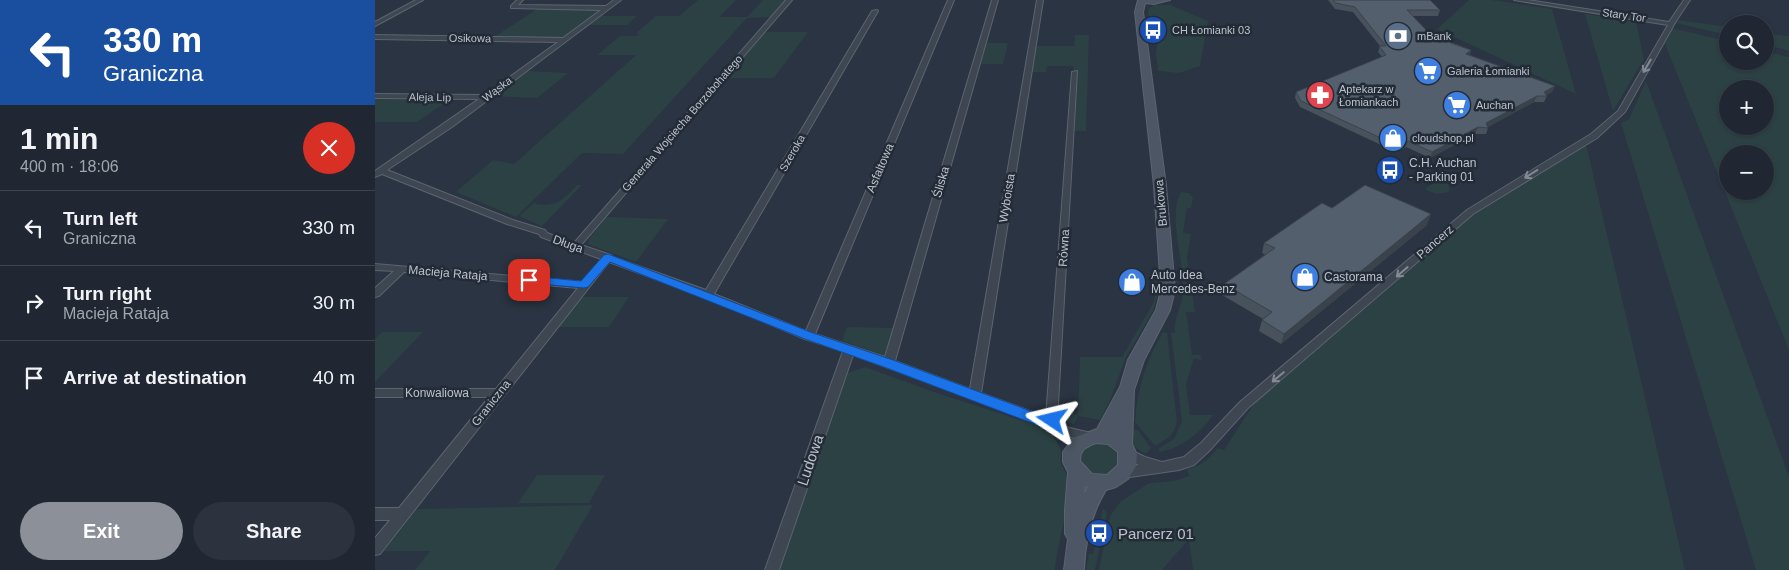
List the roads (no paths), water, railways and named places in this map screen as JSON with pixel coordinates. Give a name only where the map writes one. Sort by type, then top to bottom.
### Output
[{"type":"street","points":[[375,24],[420,0]]},
{"type":"street","points":[[520,0],[513,7],[607,8]]},
{"type":"street","name":"Wąska","points":[[379,173],[618,0]]},
{"type":"street","name":"Generała Wojciecha Borzobohatego","points":[[575,247],[789,0]]},
{"type":"street","name":"Asfaltowa","points":[[809,336],[951,0]]},
{"type":"street","name":"Śliska","points":[[889,363],[995,0]]},
{"type":"street","name":"Wyboista","points":[[975,396],[1040,0]]},
{"type":"street","points":[[1134,0],[1139,12],[1152,2]]},
{"type":"street","points":[[1143,0],[1152,2],[1165,0]]},
{"type":"street","name":"Brukowa","points":[[1126,450],[1123,431],[1128,387],[1136,360],[1163,310],[1168,290],[1160,186],[1139,12],[1143,0]]},
{"type":"street","name":"Stary Tor","points":[[1517,0],[1671,24]]},
{"type":"street","name":"Pancerz","points":[[1123,473],[1179,465],[1195,456],[1244,405],[1470,212],[1594,136],[1621,112],[1671,24],[1687,0]]},
{"type":"street","name":"Szeroka","points":[[708,295],[875,11]]},
{"type":"street","name":"Osikowa","points":[[375,37],[565,40]]},
{"type":"street","name":"Równa","points":[[1050,424],[1052,420],[1075,72]]},
{"type":"street","name":"Aleja Lip","points":[[375,96],[486,97]]},
{"type":"street","name":"Długa","points":[[379,173],[542,232],[544,235],[575,247],[608,257],[809,336],[889,363],[1050,424],[1063,431],[1096,436]]},
{"type":"street","name":"Graniczna","points":[[375,549],[608,257]]},
{"type":"street","name":"Macieja Rataja","points":[[375,267],[584,285]]},
{"type":"street","points":[[375,294],[402,269]]},
{"type":"street","name":"Ludowa","points":[[772,570],[849,349]]},
{"type":"street","name":"Brukowa","points":[[1096,436],[1128,387]]},
{"type":"street","name":"Konwaliowa","points":[[375,393],[499,392]]},
{"type":"street","points":[[1063,431],[1073,450]]},
{"type":"street","points":[[1126,450],[1128,464],[1123,473],[1111,481],[1101,482],[1086,479],[1077,473],[1071,463],[1073,450],[1080,442],[1096,436],[1114,439],[1126,450],[1155,466],[1162,467]]},
{"type":"street","points":[[1074,570],[1076,539],[1074,510],[1077,473]]},
{"type":"street","points":[[1076,539],[1089,503],[1101,482]]},
{"type":"street","points":[[375,514],[403,514]]},
{"type":"place","name":"CH Łomianki 03","points":[[1153,30]]},
{"type":"place","name":"mBank","points":[[1398,36]]},
{"type":"place","name":"Galeria Łomianki","points":[[1428,71]]},
{"type":"place","name":"Aptekarz w Łomiankach","points":[[1320,95]]},
{"type":"place","name":"Auchan","points":[[1457,105]]},
{"type":"place","name":"cloudshop.pl","points":[[1393,138]]},
{"type":"place","name":"C.H. Auchan - Parking 01","points":[[1390,170]]},
{"type":"place","name":"Castorama","points":[[1305,277]]},
{"type":"place","name":"Auto Idea Mercedes-Benz","points":[[1132,282]]},
{"type":"place","name":"Pancerz 01","points":[[1099,533]]}]
